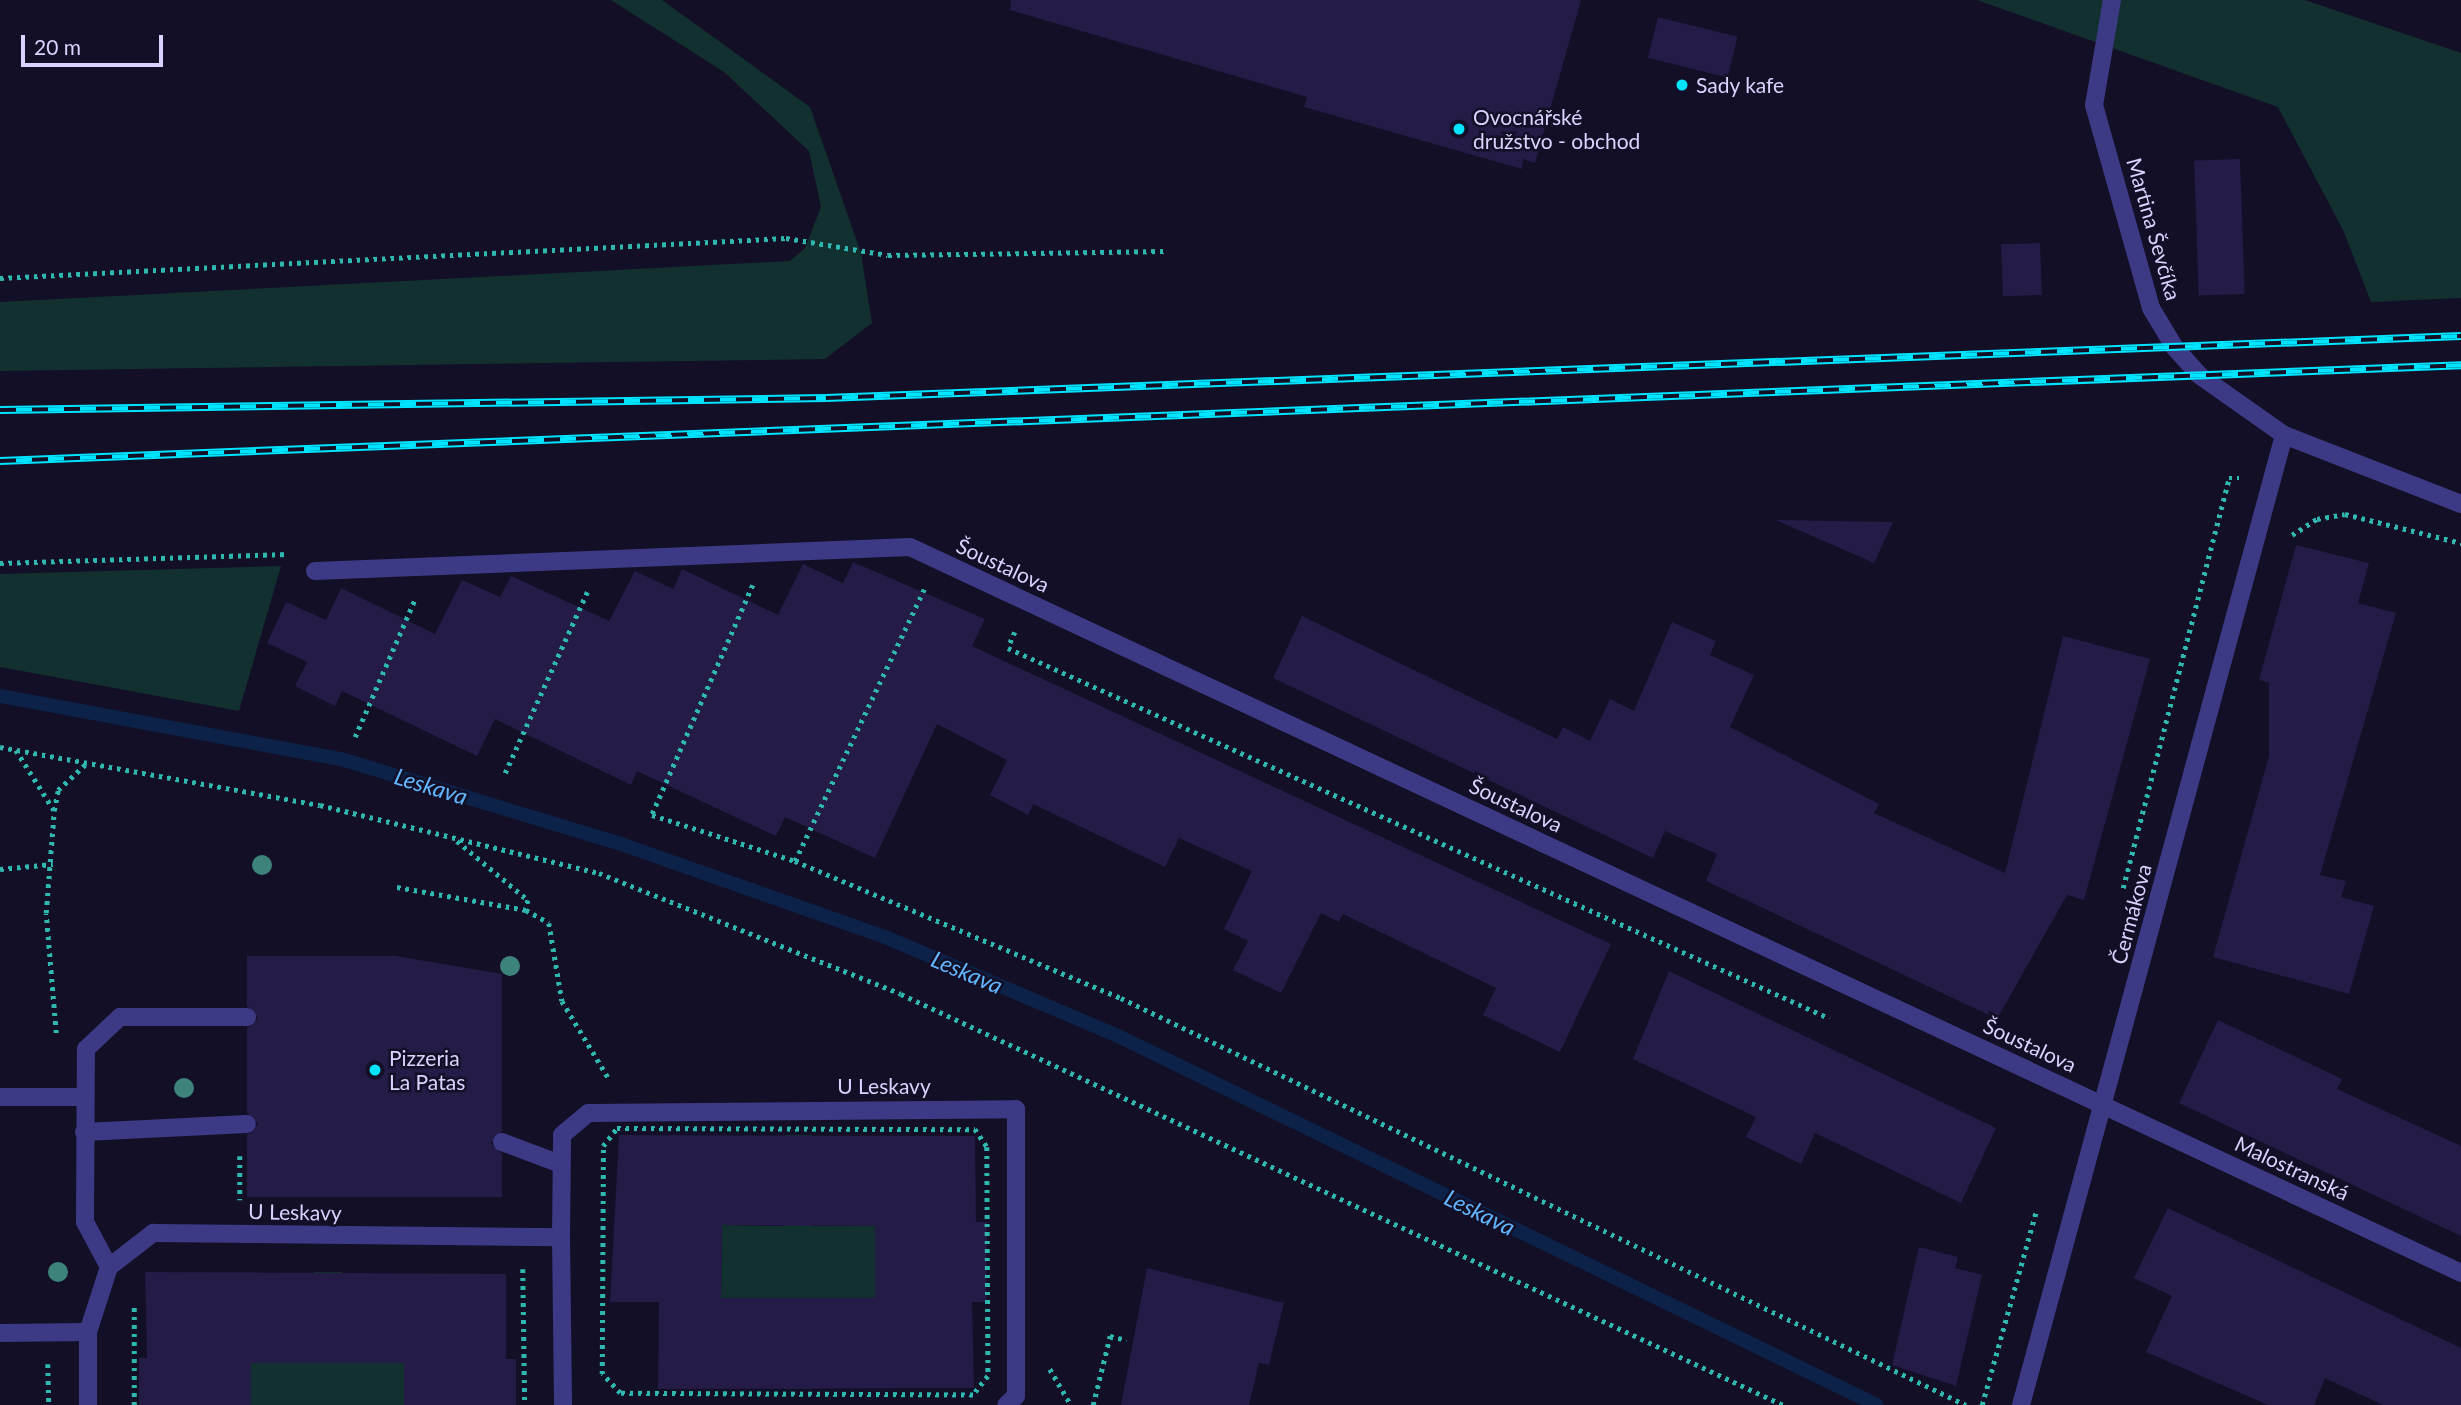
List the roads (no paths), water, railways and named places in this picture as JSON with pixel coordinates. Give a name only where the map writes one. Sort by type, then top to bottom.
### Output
[{"type":"street","name":"Martina Ševčíka","points":[[2112,0],[2094,105],[2151,308],[2199,375],[2284,435],[2461,504]]},
{"type":"street","name":"Čermákova","points":[[2021,1405],[2284,435]]},
{"type":"street","name":"Šoustalova","points":[[314,570],[910,547],[2104,1104]]},
{"type":"street","points":[[88,1405],[88,1332],[109,1267],[85,1222],[86,1049],[120,1017],[247,1017]]},
{"type":"street","points":[[0,1097],[85,1097]]},
{"type":"street","name":"Malostranská","points":[[2104,1104],[2461,1273]]},
{"type":"street","name":"U Leskavy","points":[[563,1405],[558,1163],[562,1135],[588,1113],[620,1109],[1016,1109],[1016,1396],[1006,1405]]},
{"type":"street","points":[[84,1132],[247,1124]]},
{"type":"street","points":[[502,1142],[558,1163]]},
{"type":"street","name":"U Leskavy","points":[[109,1267],[153,1233],[561,1237]]},
{"type":"street","points":[[0,1333],[88,1332]]},
{"type":"waterway","name":"Leskava","points":[[0,696],[341,759],[624,845],[885,937],[1116,1035],[1877,1405]]},
{"type":"railway","points":[[0,410],[826,398],[2461,336]]},
{"type":"railway","points":[[0,461],[2461,365]]},
{"type":"place","name":"Sady kafe","points":[[1682,85]]},
{"type":"place","name":"Ovocnářské družstvo - obchod","points":[[1459,129]]},
{"type":"place","name":"Pizzeria La Patas","points":[[375,1070]]}]
